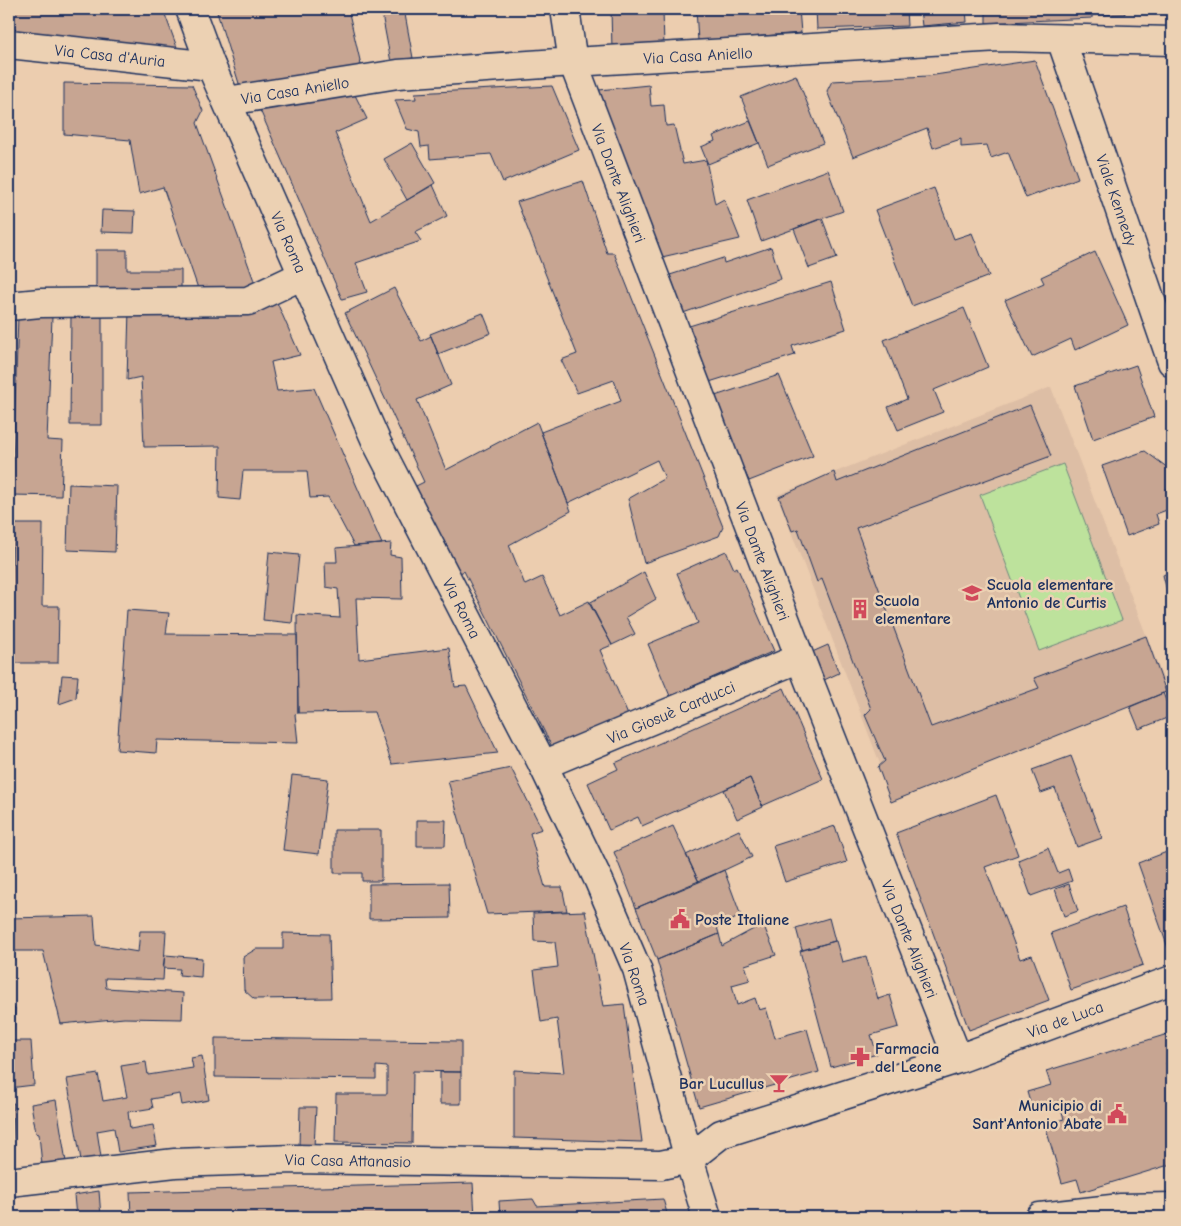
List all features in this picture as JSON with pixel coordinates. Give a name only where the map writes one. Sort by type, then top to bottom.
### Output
[{"type":"street","name":"Via Roma","points":[[190,9],[210,66],[378,443],[543,765],[599,881],[637,970],[688,1159],[707,1217]]},
{"type":"street","name":"Via Dante Alighieri","points":[[565,9],[574,62],[800,658],[958,1059]]},
{"type":"street","name":"Via Casa Aniello","points":[[227,101],[398,74],[574,62],[999,37],[1172,41]]},
{"type":"street","name":"Viale Kennedy","points":[[1061,38],[1172,362]]},
{"type":"street","name":"Via Casa d'Auria","points":[[9,44],[210,66]]},
{"type":"street","points":[[9,306],[40,303],[248,300],[304,275]]},
{"type":"street","name":"Via Giosuè Carducci","points":[[543,765],[800,658]]},
{"type":"street","name":"Via de Luca","points":[[688,1159],[721,1134],[958,1059],[1172,980]]},
{"type":"street","name":"Via Casa Attanasio","points":[[9,1182],[175,1164],[295,1159],[661,1165],[688,1159]]},
{"type":"street","points":[[1040,1217],[1122,1208],[1172,1207]]},
{"type":"shaded area","name":"Scuola elementare Antonio de Curtis","points":[[1051,387],[1168,692],[1054,732],[892,795],[777,495]]},
{"type":"green space","points":[[1063,464],[1122,620],[1039,651],[980,495]]},
{"type":"building","points":[[9,9],[163,9],[178,50],[9,33]]},
{"type":"building","points":[[216,9],[254,9],[255,11],[261,9],[348,9],[362,69],[241,90]]},
{"type":"building","points":[[381,9],[404,9],[413,58],[391,62]]},
{"type":"building","points":[[611,9],[663,9],[664,48],[612,50]]},
{"type":"building","points":[[696,9],[799,9],[801,33],[698,41]]},
{"type":"building","points":[[816,9],[906,9],[907,26],[817,29]]},
{"type":"building","points":[[920,9],[966,9],[967,22],[922,26]]},
{"type":"building","points":[[986,9],[1124,9],[1125,14],[1092,15],[1092,18],[986,23]]},
{"type":"building","points":[[1035,60],[1078,178],[1026,198],[1008,152],[991,158],[987,145],[961,147],[961,139],[933,148],[927,128],[853,157],[827,91],[832,81],[928,76]]},
{"type":"building","points":[[796,75],[823,143],[768,165],[741,97]]},
{"type":"building","points":[[64,83],[192,85],[203,111],[197,123],[257,289],[201,297],[163,187],[139,194],[130,140],[64,134]]},
{"type":"building","points":[[649,85],[651,106],[664,105],[666,126],[674,125],[683,164],[706,160],[715,204],[724,199],[740,239],[662,257],[599,90]]},
{"type":"building","points":[[552,86],[579,150],[503,182],[491,154],[430,159],[429,146],[421,147],[419,132],[407,129],[395,100],[416,99],[415,93]]},
{"type":"building","points":[[355,95],[367,119],[335,133],[371,221],[433,185],[447,216],[415,232],[421,241],[356,263],[367,292],[342,299],[260,110]]},
{"type":"building","points":[[750,121],[759,143],[708,164],[701,147],[715,141],[713,136]]},
{"type":"building","points":[[412,143],[435,183],[407,200],[384,159]]},
{"type":"building","points":[[828,170],[843,211],[761,241],[747,200]]},
{"type":"building","points":[[583,181],[607,253],[614,253],[723,527],[719,536],[644,563],[628,499],[665,478],[657,460],[568,503],[541,432],[621,401],[614,380],[577,393],[561,360],[577,354],[517,202]]},
{"type":"building","points":[[934,188],[954,239],[972,233],[989,276],[912,306],[875,210]]},
{"type":"building","points":[[102,210],[135,211],[134,233],[101,232]]},
{"type":"building","points":[[822,218],[837,258],[809,268],[794,229]]},
{"type":"building","points":[[771,247],[781,279],[683,313],[670,275],[723,258],[724,263]]},
{"type":"building","points":[[96,250],[127,250],[127,270],[181,270],[181,292],[96,292]]},
{"type":"building","points":[[1095,252],[1128,325],[1075,350],[1071,339],[1032,357],[1005,300],[1044,283],[1041,277]]},
{"type":"building","points":[[831,282],[846,329],[792,346],[795,355],[703,384],[686,327]]},
{"type":"building","points":[[394,288],[421,341],[431,336],[451,385],[417,400],[446,470],[537,422],[571,511],[509,545],[525,585],[542,577],[560,615],[589,601],[612,645],[600,650],[628,715],[554,751],[464,571],[456,575],[416,486],[424,482],[345,313]]},
{"type":"building","points":[[275,298],[300,355],[271,362],[277,391],[314,388],[382,544],[354,546],[328,497],[310,498],[307,471],[243,471],[240,500],[219,498],[220,446],[144,447],[141,377],[127,380],[129,309],[197,309],[198,317]]},
{"type":"building","points":[[964,308],[988,367],[934,390],[943,412],[898,430],[888,407],[907,399],[884,340]]},
{"type":"building","points":[[483,313],[491,333],[438,354],[430,334]]},
{"type":"building","points":[[71,314],[102,315],[102,425],[70,425]]},
{"type":"building","points":[[18,316],[52,317],[47,440],[63,441],[61,496],[12,495]]},
{"type":"building","points":[[1136,365],[1154,417],[1093,439],[1075,386]]},
{"type":"building","points":[[779,375],[813,456],[749,481],[712,397]]},
{"type":"building","name":"Scuola elementare","points":[[1030,405],[1051,456],[856,528],[931,727],[1039,688],[1034,678],[1146,636],[1166,692],[891,802],[878,767],[885,761],[865,715],[871,709],[822,579],[817,582],[798,529],[792,531],[779,497],[834,472],[837,482]]},
{"type":"building","points":[[1145,451],[1168,468],[1172,487],[1166,489],[1172,508],[1156,514],[1159,524],[1127,536],[1102,466]]},
{"type":"building","points":[[69,484],[117,486],[115,552],[67,550]]},
{"type":"building","points":[[13,524],[43,524],[42,606],[59,606],[58,663],[9,663]]},
{"type":"building","points":[[391,543],[390,555],[401,557],[402,599],[356,598],[359,659],[449,648],[455,687],[466,686],[498,753],[392,764],[374,712],[298,713],[297,615],[340,618],[338,589],[326,587],[325,562],[337,562],[336,548]]},
{"type":"building","points":[[726,551],[734,569],[737,567],[774,651],[670,696],[648,644],[698,623],[677,573]]},
{"type":"building","points":[[269,552],[299,555],[292,623],[263,620]]},
{"type":"building","points":[[1172,571],[1172,611],[1163,575]]},
{"type":"building","points":[[644,572],[656,599],[626,617],[635,634],[612,645],[589,603]]},
{"type":"building","points":[[127,610],[169,613],[166,634],[297,635],[298,713],[295,714],[298,743],[157,740],[156,753],[117,750]]},
{"type":"building","points":[[828,645],[839,673],[822,681],[810,653]]},
{"type":"building","points":[[62,675],[78,676],[76,698],[59,704]]},
{"type":"building","points":[[784,688],[823,779],[762,806],[750,778],[642,826],[638,817],[609,830],[588,783],[618,769],[615,763]]},
{"type":"building","points":[[1163,693],[1172,716],[1139,729],[1130,707]]},
{"type":"building","points":[[1071,756],[1102,838],[1077,847],[1055,788],[1041,793],[1032,770]]},
{"type":"building","points":[[511,768],[542,829],[530,833],[545,887],[562,887],[567,911],[487,914],[448,781]]},
{"type":"building","points":[[292,775],[328,779],[319,854],[283,850]]},
{"type":"building","points":[[750,778],[763,807],[737,819],[724,790]]},
{"type":"building","points":[[996,795],[1018,855],[985,867],[1020,959],[1032,955],[1049,1000],[969,1030],[896,833]]},
{"type":"building","points":[[417,820],[446,820],[445,846],[417,846]]},
{"type":"building","points":[[673,826],[699,882],[636,908],[614,852]]},
{"type":"building","points":[[835,826],[847,862],[785,882],[773,846]]},
{"type":"building","points":[[334,830],[381,830],[381,881],[362,881],[362,873],[334,873]]},
{"type":"building","points":[[739,830],[752,857],[699,882],[686,855]]},
{"type":"building","points":[[1048,848],[1058,873],[1068,869],[1072,881],[1031,896],[1018,860]]},
{"type":"building","points":[[1172,850],[1172,947],[1168,948],[1138,863]]},
{"type":"building","points":[[724,870],[741,916],[717,927],[719,934],[657,960],[636,908]]},
{"type":"building","points":[[449,883],[450,918],[369,919],[369,884]]},
{"type":"building","points":[[1069,884],[1078,911],[1064,916],[1055,889]]},
{"type":"building","points":[[1123,907],[1143,965],[1071,990],[1051,933]]},
{"type":"building","points":[[585,911],[603,1006],[624,1004],[642,1142],[514,1138],[514,1070],[564,1073],[557,1019],[541,1022],[534,970],[558,967],[555,942],[534,941],[533,913]]},
{"type":"building","points":[[94,916],[96,945],[138,952],[140,931],[166,931],[163,980],[105,978],[106,988],[183,993],[182,1019],[124,1018],[61,1024],[43,951],[14,951],[14,960],[9,961],[9,918]]},
{"type":"building","points":[[829,918],[835,941],[802,950],[796,928]]},
{"type":"building","points":[[763,924],[776,955],[745,965],[750,980],[732,985],[737,1005],[755,998],[759,1010],[766,1008],[775,1038],[807,1029],[819,1072],[699,1107],[657,960],[719,934],[722,946]]},
{"type":"building","points":[[283,933],[329,934],[331,998],[254,999],[244,990],[243,957],[256,949],[283,949]]},
{"type":"building","points":[[836,941],[842,962],[866,956],[878,999],[890,995],[899,1027],[871,1035],[877,1054],[831,1067],[800,951]]},
{"type":"building","points":[[165,955],[202,958],[201,977],[179,975],[180,969],[163,968]]},
{"type":"building","points":[[9,1008],[15,1008],[13,1041],[31,1041],[34,1085],[9,1088]]},
{"type":"building","name":"Municipio di Sant'Antonio Abate","points":[[1171,1033],[1172,1061],[1166,1063],[1172,1084],[1172,1164],[1081,1192],[1077,1179],[1062,1183],[1045,1125],[1064,1119],[1059,1101],[1032,1109],[1027,1092],[1051,1085],[1046,1071]]},
{"type":"building","points":[[215,1038],[461,1041],[461,1072],[413,1071],[412,1143],[335,1142],[336,1094],[387,1094],[387,1067],[376,1066],[376,1079],[215,1077]]},
{"type":"building","points":[[202,1056],[209,1100],[182,1105],[180,1094],[151,1099],[153,1108],[128,1112],[130,1129],[153,1125],[157,1146],[118,1152],[114,1128],[97,1131],[101,1157],[81,1160],[67,1079],[98,1074],[103,1101],[127,1097],[121,1066],[146,1062],[148,1075],[193,1068],[191,1058]]},
{"type":"building","points":[[440,1072],[461,1072],[461,1104],[440,1104]]},
{"type":"building","points":[[56,1100],[66,1162],[42,1165],[39,1134],[36,1133],[31,1104]]},
{"type":"building","points":[[14,1103],[12,1171],[9,1171],[9,1104]]},
{"type":"building","points":[[300,1107],[316,1107],[314,1147],[299,1147]]},
{"type":"building","points":[[473,1183],[475,1217],[131,1217],[130,1192]]},
{"type":"building","points":[[99,1191],[101,1217],[76,1217],[74,1195]]},
{"type":"building","points":[[533,1199],[537,1206],[663,1199],[668,1217],[500,1217],[499,1201]]},
{"type":"place","name":"Scuola elementare Antonio de Curtis","points":[[972,593]]},
{"type":"place","name":"Scuola elementare","points":[[860,609]]},
{"type":"place","name":"Poste Italiane","points":[[680,919]]},
{"type":"place","name":"Farmacia del Leone","points":[[860,1057]]},
{"type":"place","name":"Bar Lucullus","points":[[779,1083]]},
{"type":"place","name":"Municipio di Sant'Antonio Abate","points":[[1117,1114]]}]
